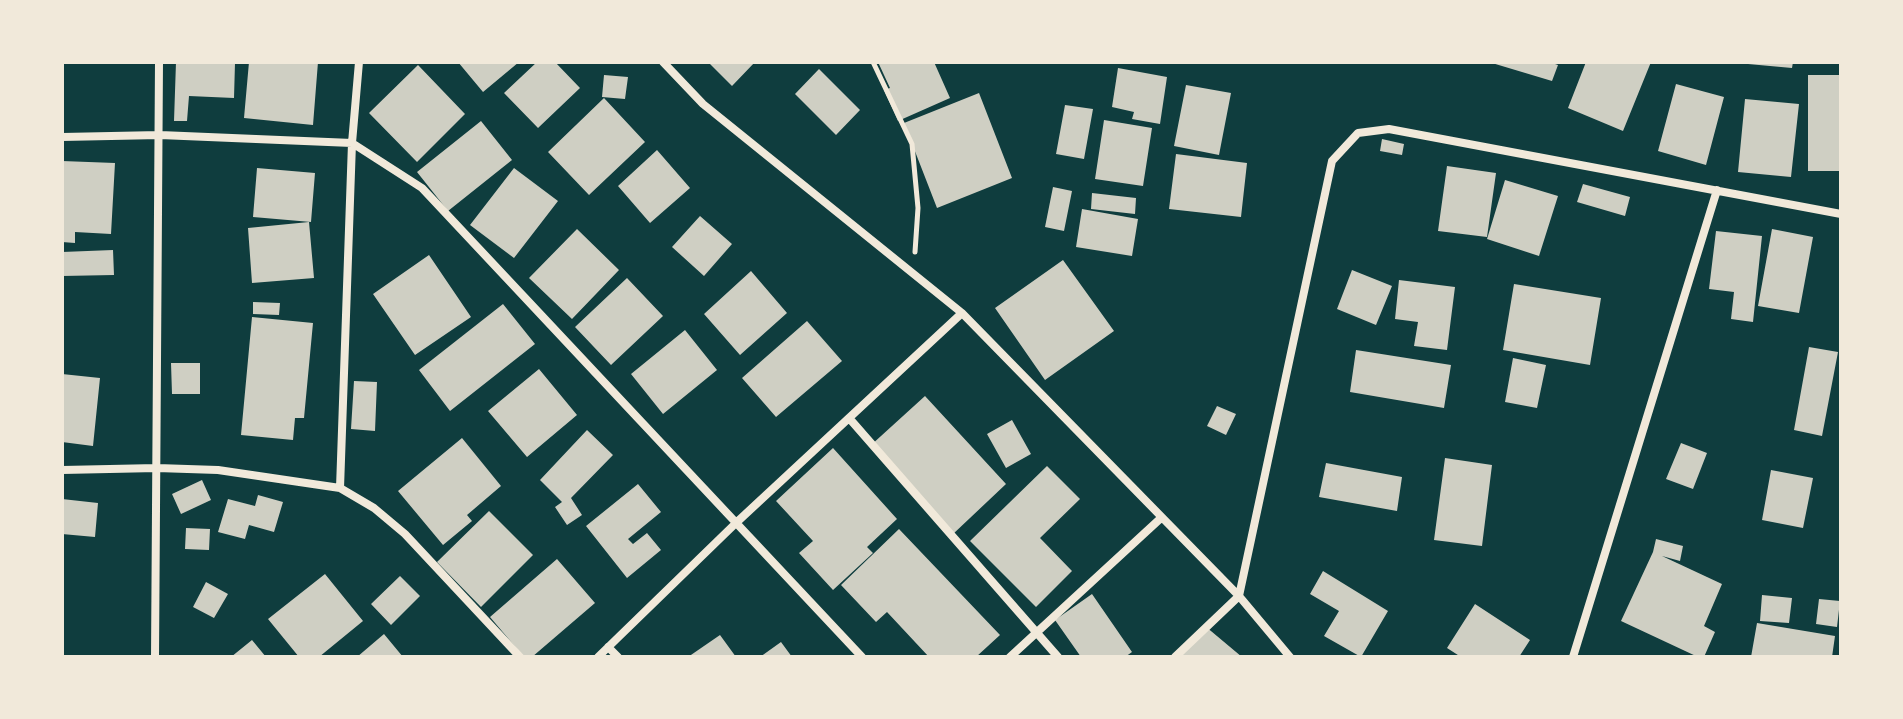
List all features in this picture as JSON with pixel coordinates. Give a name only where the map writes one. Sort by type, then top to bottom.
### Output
[{"type":"street","points":[[155,657],[159,62]]},
{"type":"street","points":[[340,488],[352,143],[359,62]]},
{"type":"street","points":[[663,62],[703,104],[962,313],[1239,596],[1290,657]]},
{"type":"street","points":[[1175,657],[1239,596],[1332,161],[1358,133],[1389,129],[1841,214]]},
{"type":"street","points":[[62,137],[160,135],[352,143],[422,188],[862,657]]},
{"type":"street","points":[[1573,657],[1717,190]]},
{"type":"street","points":[[598,657],[737,522],[962,313]]},
{"type":"street","points":[[849,418],[1058,657]]},
{"type":"street","points":[[62,470],[218,470],[340,488],[374,508],[405,534],[520,657]]},
{"type":"street","points":[[1010,657],[1161,518]]},
{"type":"street","points":[[608,647],[618,657]]},
{"type":"path","points":[[873,62],[912,144],[918,208],[913,276]]},
{"type":"building","points":[[176,62],[235,63],[234,98],[189,96],[187,121],[174,121]]},
{"type":"building","points":[[249,62],[318,62],[313,125],[244,118]]},
{"type":"building","points":[[458,62],[519,62],[483,92]]},
{"type":"building","points":[[537,62],[555,62],[580,88],[538,128],[504,93]]},
{"type":"building","points":[[708,62],[755,62],[732,86]]},
{"type":"building","points":[[878,62],[934,62],[950,98],[898,121],[884,90],[890,88]]},
{"type":"building","points":[[1549,62],[1558,65],[1552,81],[1492,63]]},
{"type":"building","points":[[1586,62],[1651,62],[1623,131],[1568,108]]},
{"type":"building","points":[[1748,62],[1793,62],[1792,68]]},
{"type":"building","points":[[418,65],[465,114],[417,162],[369,113]]},
{"type":"building","points":[[1118,68],[1167,77],[1160,124],[1132,119],[1134,112],[1112,107]]},
{"type":"building","points":[[819,69],[860,110],[836,135],[795,94]]},
{"type":"building","points":[[604,75],[628,77],[625,99],[602,97]]},
{"type":"building","points":[[1808,75],[1841,75],[1841,171],[1808,171]]},
{"type":"building","points":[[1676,84],[1724,97],[1706,165],[1658,151]]},
{"type":"building","points":[[1186,85],[1231,93],[1219,155],[1174,146]]},
{"type":"building","points":[[979,93],[1012,178],[937,208],[904,123]]},
{"type":"building","points":[[604,98],[645,142],[589,195],[548,152]]},
{"type":"building","points":[[1745,99],[1799,104],[1791,177],[1738,172]]},
{"type":"building","points":[[1065,105],[1093,109],[1084,159],[1056,154]]},
{"type":"building","points":[[1104,120],[1152,128],[1143,186],[1095,179]]},
{"type":"building","points":[[481,121],[512,160],[448,211],[417,172]]},
{"type":"building","points":[[1382,139],[1404,144],[1402,155],[1380,151]]},
{"type":"building","points":[[657,150],[690,188],[650,223],[618,186]]},
{"type":"building","points":[[1176,154],[1247,163],[1241,217],[1169,209]]},
{"type":"building","points":[[62,161],[115,163],[111,234],[75,232],[75,243],[62,242]]},
{"type":"building","points":[[1447,166],[1496,173],[1487,237],[1438,231]]},
{"type":"building","points":[[257,168],[315,173],[311,222],[253,217]]},
{"type":"building","points":[[514,168],[558,201],[514,258],[470,225]]},
{"type":"building","points":[[1505,180],[1558,196],[1539,256],[1487,239]]},
{"type":"building","points":[[1583,184],[1630,197],[1625,216],[1577,202]]},
{"type":"building","points":[[1053,187],[1072,191],[1064,231],[1045,227]]},
{"type":"building","points":[[1092,193],[1136,198],[1135,214],[1091,209]]},
{"type":"building","points":[[1082,209],[1138,219],[1132,256],[1076,247]]},
{"type":"building","points":[[700,216],[732,244],[704,276],[672,247]]},
{"type":"building","points":[[309,222],[314,278],[252,283],[248,228]]},
{"type":"building","points":[[577,229],[619,270],[572,319],[529,278]]},
{"type":"building","points":[[1772,229],[1813,237],[1799,313],[1758,306]]},
{"type":"building","points":[[1716,231],[1762,236],[1753,322],[1731,319],[1734,292],[1709,289]]},
{"type":"building","points":[[113,250],[114,275],[62,276],[62,252]]},
{"type":"building","points":[[429,255],[471,317],[415,355],[373,294]]},
{"type":"building","points":[[1063,260],[1114,331],[1045,380],[995,308]]},
{"type":"building","points":[[1352,270],[1392,286],[1376,325],[1337,309]]},
{"type":"building","points":[[751,271],[787,313],[740,355],[704,314]]},
{"type":"building","points":[[627,278],[663,316],[611,365],[575,327]]},
{"type":"building","points":[[1399,280],[1455,287],[1447,350],[1414,346],[1418,322],[1395,319]]},
{"type":"building","points":[[1514,284],[1601,298],[1590,365],[1503,350]]},
{"type":"building","points":[[253,302],[280,303],[279,315],[253,314]]},
{"type":"building","points":[[503,304],[535,344],[450,411],[419,370]]},
{"type":"building","points":[[252,317],[313,323],[304,418],[295,418],[293,440],[241,435]]},
{"type":"building","points":[[807,321],[842,361],[776,417],[742,378]]},
{"type":"building","points":[[685,330],[717,370],[663,414],[631,374]]},
{"type":"building","points":[[1809,347],[1838,352],[1822,436],[1794,430]]},
{"type":"building","points":[[1356,350],[1451,365],[1444,408],[1350,392]]},
{"type":"building","points":[[1513,358],[1546,365],[1537,408],[1505,402]]},
{"type":"building","points":[[171,363],[200,363],[200,394],[172,394]]},
{"type":"building","points":[[539,369],[577,415],[527,457],[488,411]]},
{"type":"building","points":[[62,374],[100,378],[93,446],[62,442]]},
{"type":"building","points":[[354,381],[377,382],[375,431],[351,429]]},
{"type":"building","points":[[925,396],[1006,484],[952,535],[870,446]]},
{"type":"building","points":[[1217,406],[1236,414],[1226,435],[1207,426]]},
{"type":"building","points":[[1012,420],[1031,454],[1006,468],[987,434]]},
{"type":"building","points":[[587,430],[613,455],[571,498],[582,515],[567,525],[555,507],[562,502],[540,480]]},
{"type":"building","points":[[462,438],[501,486],[467,515],[472,521],[443,545],[398,491]]},
{"type":"building","points":[[1681,443],[1707,453],[1693,489],[1666,479]]},
{"type":"building","points":[[833,448],[897,519],[867,547],[873,553],[833,590],[799,553],[813,541],[776,501]]},
{"type":"building","points":[[1445,458],[1492,465],[1482,546],[1434,540]]},
{"type":"building","points":[[1326,463],[1402,477],[1397,511],[1319,497]]},
{"type":"building","points":[[1047,466],[1080,499],[1040,538],[1072,571],[1036,607],[970,541]]},
{"type":"building","points":[[1771,470],[1813,478],[1803,528],[1762,520]]},
{"type":"building","points":[[202,480],[211,500],[181,514],[172,494]]},
{"type":"building","points":[[638,484],[661,512],[628,539],[633,544],[647,533],[661,550],[627,578],[586,526]]},
{"type":"building","points":[[258,495],[283,502],[274,532],[249,525],[245,539],[218,532],[228,499],[255,506]]},
{"type":"building","points":[[62,499],[98,503],[95,537],[62,534]]},
{"type":"building","points":[[489,511],[533,555],[481,607],[437,562]]},
{"type":"building","points":[[186,528],[210,529],[209,550],[185,549]]},
{"type":"building","points":[[899,529],[1000,635],[976,657],[929,657],[887,612],[876,622],[841,585]]},
{"type":"building","points":[[1656,539],[1683,546],[1680,561],[1662,556],[1722,584],[1704,626],[1715,632],[1704,657],[1621,621]]},
{"type":"building","points":[[557,559],[595,603],[532,657],[524,657],[490,617]]},
{"type":"building","points":[[1323,571],[1388,611],[1361,657],[1324,636],[1339,611],[1310,594]]},
{"type":"building","points":[[325,574],[363,621],[319,657],[299,657],[268,619]]},
{"type":"building","points":[[400,576],[420,596],[391,625],[371,604]]},
{"type":"building","points":[[206,582],[228,594],[214,618],[193,607]]},
{"type":"building","points":[[1092,594],[1132,652],[1125,657],[1081,657],[1055,620]]},
{"type":"building","points":[[1762,595],[1792,598],[1789,623],[1760,621]]},
{"type":"building","points":[[1819,599],[1840,601],[1837,627],[1816,624]]},
{"type":"building","points":[[1475,604],[1530,640],[1519,657],[1461,657],[1447,648]]},
{"type":"building","points":[[1757,623],[1835,636],[1832,657],[1751,657]]},
{"type":"building","points":[[1205,626],[1242,657],[1180,657]]},
{"type":"building","points":[[384,634],[403,657],[357,657]]},
{"type":"building","points":[[720,635],[736,657],[688,657]]},
{"type":"building","points":[[252,640],[266,657],[231,657]]},
{"type":"building","points":[[781,642],[792,657],[760,657]]}]
